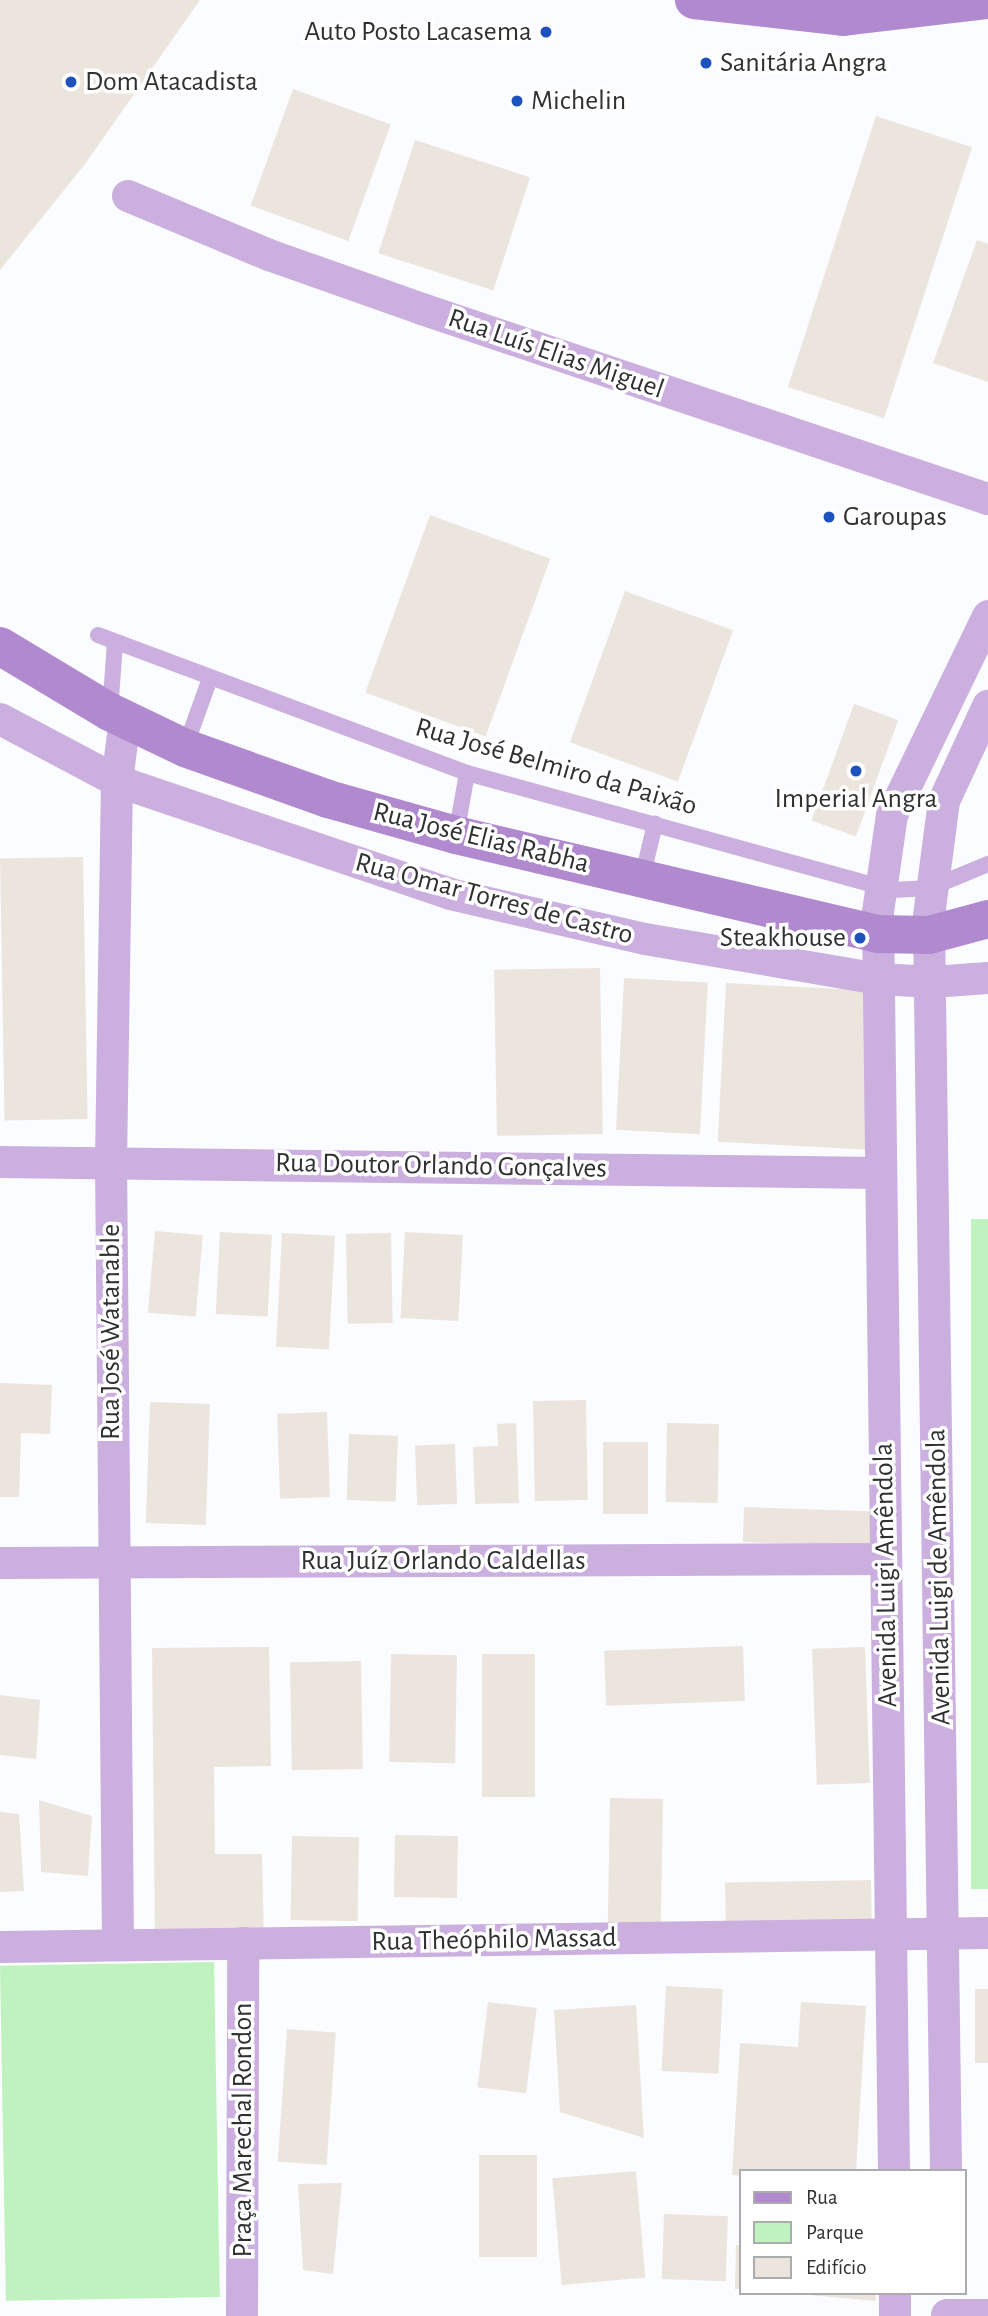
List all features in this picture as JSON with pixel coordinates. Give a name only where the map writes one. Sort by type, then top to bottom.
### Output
[{"type":"street","points":[[694,0],[843,17],[987,0]]},
{"type":"street","name":"Rua Luís Elias Miguel","points":[[128,196],[269,255],[988,499]]},
{"type":"street","name":"Avenida Luigi Amêndola","points":[[894,2169],[878,934],[881,880],[892,815],[988,616]]},
{"type":"street","name":"Rua José Elias Rabha","points":[[0,646],[117,715],[185,748],[328,799],[456,835],[878,934],[929,935],[988,919]]},
{"type":"street","name":"Avenida Luigi de Amêndola","points":[[946,2169],[933,982],[929,935],[931,878],[944,801],[988,706]]},
{"type":"street","name":"Rua José Watanable","points":[[117,715],[111,1162],[112,1562],[118,1945]]},
{"type":"street","name":"Rua Omar Torres de Castro","points":[[0,719],[117,781],[450,894],[645,939],[880,979],[933,982],[988,978]]},
{"type":"street","name":"Rua Doutor Orlando Gonçalves","points":[[0,1162],[881,1173]]},
{"type":"street","name":"Rua Juíz Orlando Caldellas","points":[[0,1563],[886,1559]]},
{"type":"street","name":"Rua Theóphilo Massad","points":[[0,1947],[988,1933]]},
{"type":"street","name":"Praça Marechal Rondon","points":[[242,2316],[243,1944]]},
{"type":"street","points":[[895,2295],[895,2316]]},
{"type":"street","points":[[947,2295],[947,2316],[988,2315]]},
{"type":"lane","name":"Rua José Belmiro da Paixão","points":[[98,635],[467,773],[655,824],[881,880],[904,892],[931,878],[988,864]]},
{"type":"lane","points":[[115,643],[117,715]]},
{"type":"lane","points":[[185,748],[210,678]]},
{"type":"lane","points":[[456,835],[467,773]]},
{"type":"lane","points":[[642,878],[655,824]]},
{"type":"green space","points":[[971,1219],[988,1219],[988,1889],[971,1889]]},
{"type":"green space","points":[[214,1962],[220,2297],[6,2301],[0,1966]]},
{"type":"building","name":"Dom Atacadista","points":[[0,0],[200,0],[85,164],[0,270]]},
{"type":"building","points":[[293,89],[391,125],[348,241],[251,206]]},
{"type":"building","points":[[876,116],[972,147],[884,418],[788,387]]},
{"type":"building","points":[[415,140],[530,177],[493,291],[378,253]]},
{"type":"building","points":[[977,240],[988,244],[988,382],[933,363]]},
{"type":"building","points":[[430,515],[550,559],[486,736],[365,693]]},
{"type":"building","points":[[625,591],[733,630],[678,782],[570,742]]},
{"type":"building","name":"Imperial Angra","points":[[854,704],[898,720],[856,837],[812,821]]},
{"type":"building","points":[[83,857],[88,1119],[5,1120],[0,858]]},
{"type":"building","points":[[600,968],[603,1134],[497,1136],[494,970]]},
{"type":"building","points":[[624,978],[708,982],[700,1134],[616,1130]]},
{"type":"building","points":[[726,983],[876,991],[867,1150],[718,1142]]},
{"type":"building","points":[[155,1231],[203,1235],[196,1317],[148,1313]]},
{"type":"building","points":[[220,1232],[272,1235],[268,1317],[216,1314]]},
{"type":"building","points":[[405,1232],[463,1235],[458,1321],[400,1318]]},
{"type":"building","points":[[282,1233],[335,1236],[329,1350],[276,1347]]},
{"type":"building","points":[[391,1233],[393,1323],[348,1324],[346,1234]]},
{"type":"building","points":[[0,1383],[52,1385],[50,1434],[21,1433],[19,1497],[0,1497]]},
{"type":"building","points":[[586,1400],[588,1500],[535,1501],[533,1401]]},
{"type":"building","points":[[150,1402],[210,1404],[206,1525],[146,1523]]},
{"type":"building","points":[[327,1412],[330,1497],[280,1499],[277,1414]]},
{"type":"building","points":[[516,1423],[519,1503],[475,1504],[473,1447],[498,1446],[497,1424]]},
{"type":"building","points":[[667,1423],[719,1424],[718,1503],[666,1502]]},
{"type":"building","points":[[349,1434],[398,1436],[396,1502],[347,1500]]},
{"type":"building","points":[[603,1442],[648,1442],[648,1514],[603,1514]]},
{"type":"building","points":[[455,1444],[457,1504],[417,1505],[415,1445]]},
{"type":"building","points":[[744,1507],[876,1512],[875,1547],[743,1542]]},
{"type":"building","points":[[743,1646],[745,1701],[606,1706],[604,1651]]},
{"type":"building","points":[[269,1647],[271,1766],[214,1767],[215,1854],[262,1854],[264,1942],[155,1943],[152,1648]]},
{"type":"building","points":[[865,1647],[870,1783],[817,1785],[812,1649]]},
{"type":"building","points":[[391,1654],[457,1655],[455,1763],[389,1762]]},
{"type":"building","points":[[482,1654],[535,1654],[535,1797],[482,1797]]},
{"type":"building","points":[[361,1661],[363,1769],[292,1770],[290,1662]]},
{"type":"building","points":[[0,1695],[40,1700],[36,1759],[0,1755]]},
{"type":"building","points":[[610,1798],[663,1799],[661,1936],[608,1935]]},
{"type":"building","points":[[39,1800],[92,1816],[88,1876],[41,1872]]},
{"type":"building","points":[[0,1812],[19,1814],[24,1891],[0,1892]]},
{"type":"building","points":[[395,1835],[458,1836],[457,1898],[394,1897]]},
{"type":"building","points":[[292,1836],[359,1837],[358,1921],[291,1920]]},
{"type":"building","points":[[871,1880],[872,1928],[726,1931],[725,1883]]},
{"type":"building","points":[[666,1986],[723,1989],[718,2074],[662,2071]]},
{"type":"building","points":[[975,1989],[988,1989],[988,2063],[975,2063]]},
{"type":"building","points":[[488,2002],[537,2008],[526,2093],[478,2087]]},
{"type":"building","points":[[801,2002],[866,2006],[856,2169],[740,2169],[740,2176],[732,2175],[740,2043],[798,2047]]},
{"type":"building","points":[[636,2005],[644,2138],[560,2112],[554,2010]]},
{"type":"building","points":[[287,2029],[336,2032],[327,2165],[278,2162]]},
{"type":"building","points":[[479,2155],[537,2155],[537,2257],[479,2257]]},
{"type":"building","points":[[636,2171],[645,2278],[562,2285],[552,2178]]},
{"type":"building","points":[[342,2183],[333,2274],[303,2270],[298,2184]]},
{"type":"building","points":[[664,2214],[728,2216],[726,2281],[662,2279]]},
{"type":"building","points":[[736,2245],[740,2245],[740,2289],[735,2289]]},
{"type":"building","points":[[809,2295],[875,2295],[876,2301]]},
{"type":"place","name":"Auto Posto Lacasema","points":[[546,32]]},
{"type":"place","name":"Sanitária Angra","points":[[706,63]]},
{"type":"place","name":"Dom Atacadista","points":[[71,82]]},
{"type":"place","name":"Michelin","points":[[517,101]]},
{"type":"place","name":"Garoupas","points":[[829,517]]},
{"type":"place","name":"Imperial Angra","points":[[856,771]]},
{"type":"place","name":"Steakhouse","points":[[860,938]]}]
